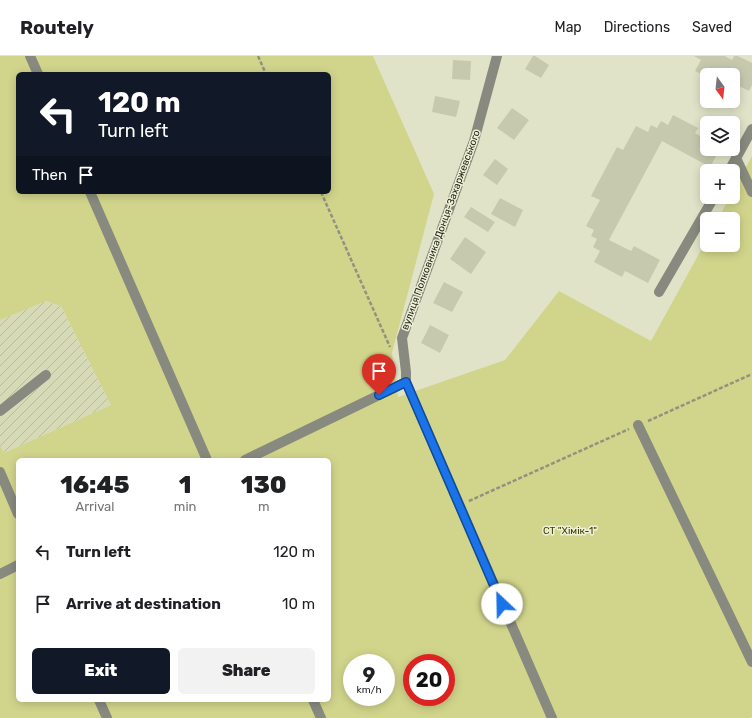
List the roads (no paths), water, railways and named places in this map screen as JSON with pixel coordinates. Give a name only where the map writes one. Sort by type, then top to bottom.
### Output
[{"type":"street","points":[[30,56],[37,72]]},
{"type":"street","name":"вулиця Полковника Донця-Захаржевського","points":[[497,56],[474,142],[402,338],[406,382],[552,718]]},
{"type":"street","points":[[733,164],[752,129]]},
{"type":"street","points":[[736,158],[752,192]]},
{"type":"street","points":[[91,194],[206,458]]},
{"type":"street","points":[[659,292],[710,204]]},
{"type":"street","points":[[0,411],[46,375]]},
{"type":"street","points":[[249,458],[406,382]]},
{"type":"street","points":[[638,425],[752,662]]},
{"type":"street","points":[[0,472],[16,509]]},
{"type":"street","points":[[0,574],[16,566]]},
{"type":"street","points":[[100,702],[106,718]]},
{"type":"street","points":[[314,702],[321,718]]},
{"type":"park label","name":"СТ \"Хімік-1\"","points":[[570,531]]}]
